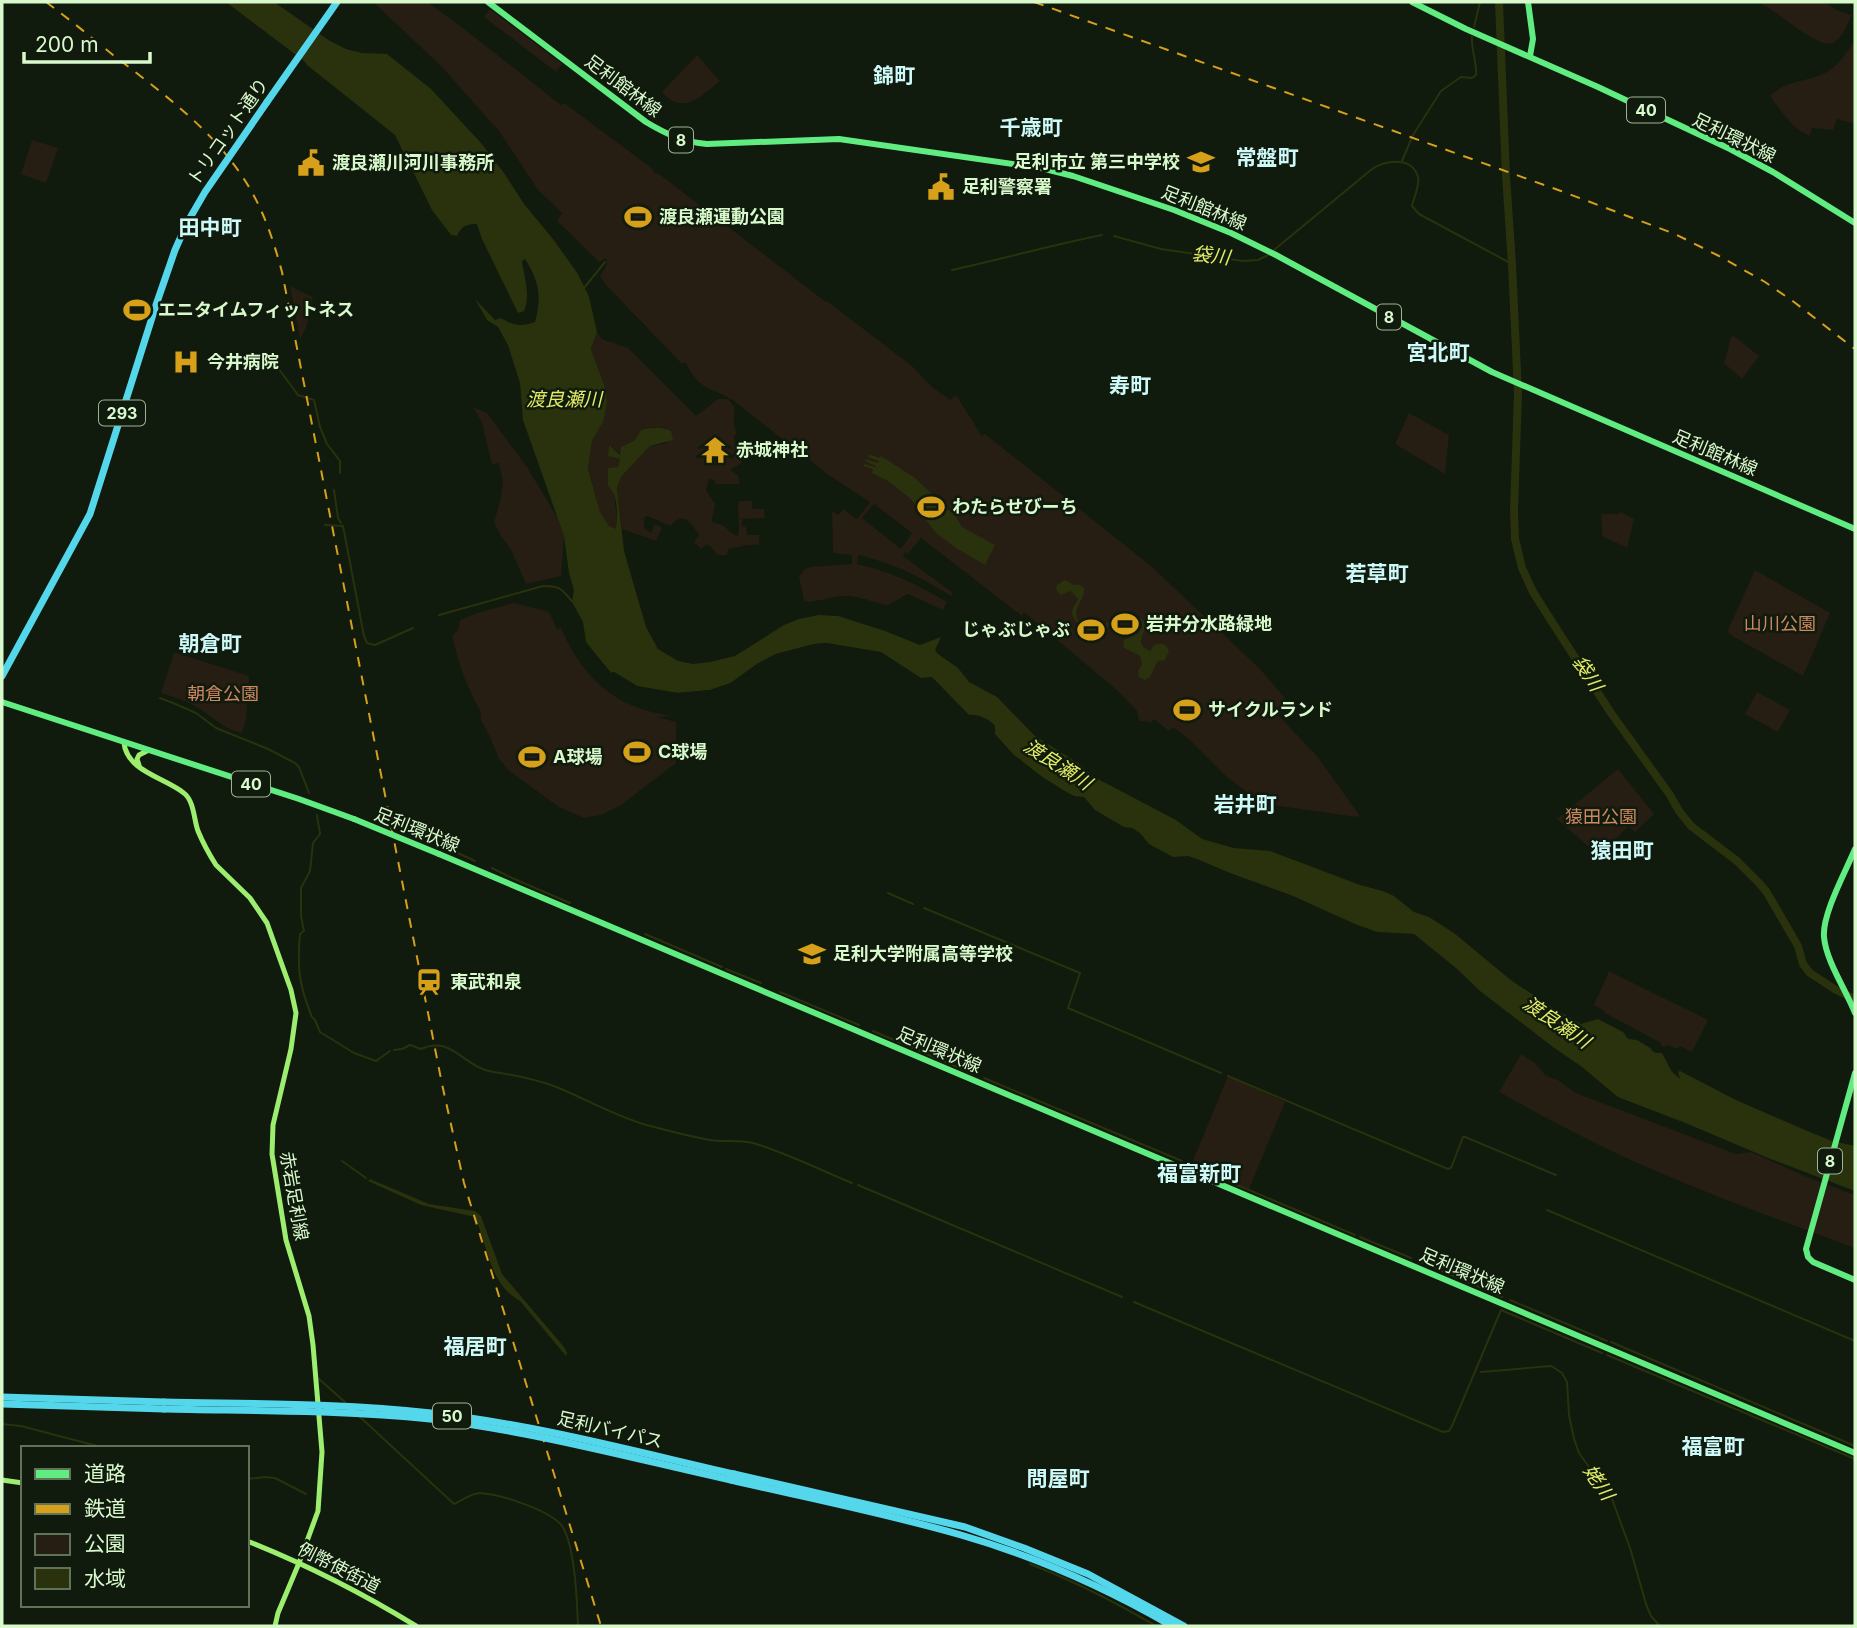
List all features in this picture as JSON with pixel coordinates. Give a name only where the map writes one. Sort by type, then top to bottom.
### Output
[{"type":"highway","name":"トリコット通り","points":[[2,676],[90,514],[156,305],[187,223],[211,182],[337,2]]},
{"type":"highway","name":"50","points":[[2,1395],[131,1398],[139,1401]]},
{"type":"highway","name":"足利バイパス","points":[[2,1395],[43,1402],[105,1407],[344,1407],[430,1413],[521,1426],[980,1541],[1084,1581],[1172,1626]]},
{"type":"highway","name":"足利バイパス","points":[[2,1406],[43,1402],[139,1401],[164,1405]]},
{"type":"highway","name":"50","points":[[2,1406],[70,1410],[105,1407]]},
{"type":"highway","name":"足利バイパス","points":[[732,1477],[965,1527],[1088,1574],[1184,1626]]},
{"type":"main road","name":"足利館林線","points":[[488,2],[646,122],[678,139],[707,144],[839,139],[1041,168],[1073,176],[1174,210],[1223,230],[1265,249],[1503,377],[1855,528]]},
{"type":"main road","name":"足利環状線","points":[[1412,2],[1730,149],[1773,172],[1855,223]]},
{"type":"main road","points":[[1528,2],[1533,39],[1530,56]]},
{"type":"main road","name":"足利環状線","points":[[2,702],[354,819],[1855,1452]]},
{"type":"main road","name":"赤岩足利線","points":[[124,743],[126,754],[154,777],[184,793],[188,798],[197,828],[211,859],[250,898],[267,923],[295,1003],[295,1027],[275,1114],[271,1145],[286,1240],[309,1316],[322,1452],[318,1511],[275,1626]]},
{"type":"main road","points":[[139,765],[139,755],[147,751]]},
{"type":"main road","points":[[1855,849],[1827,916],[1824,933],[1829,957],[1855,1013]]},
{"type":"main road","name":"8","points":[[1855,1073],[1806,1249],[1813,1262],[1855,1280]]},
{"type":"main road","points":[[2,1480],[21,1483]]},
{"type":"main road","name":"例幣使街道","points":[[248,1541],[299,1563],[416,1626]]},
{"type":"green space","points":[[373,2],[427,2],[561,105],[564,103],[827,301],[912,366],[932,387],[950,400],[956,395],[982,436],[985,434],[1150,565],[1261,670],[1289,703],[1278,715],[1317,756],[1360,816],[1279,806],[1251,795],[1228,778],[1173,727],[1169,731],[1154,719],[1151,723],[1139,721],[1137,711],[1119,692],[1024,612],[1022,616],[921,538],[908,554],[905,552],[903,556],[953,593],[951,596],[884,562],[858,555],[857,564],[892,575],[925,590],[947,602],[943,610],[908,594],[888,605],[849,596],[804,601],[799,576],[805,569],[852,564],[852,555],[833,553],[832,511],[838,515],[843,509],[857,519],[870,502],[827,474],[734,401],[696,379],[686,363],[681,363],[606,285],[600,276],[606,265],[606,258],[599,262],[557,221],[562,213],[538,190],[499,131],[440,65]],"holes":[[[874,504],[912,533],[901,549],[862,518]]]},
{"type":"green space","points":[[1755,2],[1826,2],[1836,10],[1852,15],[1839,38],[1827,44],[1809,36]]},
{"type":"green space","points":[[490,9],[562,64],[556,72],[484,17]]},
{"type":"green space","points":[[1853,43],[1855,124],[1837,119],[1833,130],[1812,128],[1810,136],[1804,133],[1787,119],[1770,96],[1784,86],[1816,77],[1831,69]]},
{"type":"green space","points":[[696,56],[719,82],[691,102],[677,103],[662,92]]},
{"type":"green space","points":[[32,140],[58,148],[46,183],[21,174]]},
{"type":"green space","points":[[290,286],[313,297],[306,328],[300,339]]},
{"type":"green space","points":[[597,332],[602,339],[628,348],[696,416],[718,399],[728,399],[732,403],[737,434],[734,436],[736,454],[741,455],[742,463],[730,470],[738,475],[740,484],[716,484],[711,479],[706,490],[715,504],[712,520],[714,523],[722,525],[737,536],[740,501],[752,501],[752,509],[764,509],[765,518],[742,519],[742,527],[746,527],[747,535],[760,535],[759,545],[729,548],[727,555],[717,555],[707,544],[701,549],[694,542],[699,535],[684,519],[671,526],[647,516],[644,518],[644,528],[651,533],[655,524],[662,528],[656,541],[622,529],[617,488],[621,477],[650,446],[667,443],[665,428],[641,430],[635,440],[622,447],[621,455],[610,446],[620,459],[618,468],[608,469],[616,506],[616,530],[609,526],[600,512],[588,469],[592,441],[603,422],[605,387],[591,349]]},
{"type":"green space","points":[[1734,336],[1759,356],[1742,379],[1724,363],[1731,337]]},
{"type":"green space","points":[[473,407],[487,413],[527,467],[559,520],[564,536],[561,576],[526,584],[511,550],[501,536],[494,522],[503,482],[499,463],[492,465],[482,423]]},
{"type":"green space","points":[[1409,413],[1449,435],[1445,474],[1395,444]]},
{"type":"green space","points":[[1621,512],[1634,519],[1627,548],[1602,534],[1601,514]]},
{"type":"green space","name":"山川公園","points":[[1755,570],[1830,613],[1803,676],[1729,634],[1728,630]]},
{"type":"green space","points":[[514,603],[547,611],[557,629],[561,628],[580,663],[604,689],[635,707],[674,716],[658,717],[676,722],[676,763],[621,805],[601,815],[584,818],[559,807],[509,771],[499,759],[480,718],[481,712],[463,675],[452,636],[458,630],[460,620]]},
{"type":"green space","name":"朝倉公園","points":[[174,653],[249,676],[246,719],[242,733],[225,726],[189,703],[161,693]]},
{"type":"green space","points":[[1757,692],[1790,710],[1778,732],[1745,714]]},
{"type":"green space","name":"猿田公園","points":[[1618,769],[1654,814],[1635,832],[1629,826],[1598,855],[1557,819]]},
{"type":"green space","points":[[1609,971],[1708,1020],[1692,1052],[1680,1046],[1677,1049],[1661,1046],[1661,1043],[1594,1005]]},
{"type":"green space","points":[[1521,1054],[1535,1063],[1546,1076],[1558,1080],[1576,1093],[1736,1154],[1751,1152],[1855,1195],[1855,1248],[1651,1169],[1591,1141],[1499,1092]]},
{"type":"green space","points":[[1228,1076],[1285,1102],[1249,1189],[1192,1165]]},
{"type":"water","name":"渡良瀬川","points":[[226,2],[274,2],[346,49],[387,54],[431,89],[481,143],[578,274],[589,297],[597,332],[591,349],[605,387],[607,402],[603,422],[592,441],[588,469],[600,512],[609,526],[616,529],[617,512],[616,500],[608,486],[608,468],[618,467],[620,459],[608,456],[609,445],[620,455],[621,447],[635,440],[641,430],[653,428],[671,431],[673,440],[650,446],[621,477],[617,488],[624,551],[646,627],[658,649],[678,661],[693,664],[710,662],[735,656],[784,625],[819,615],[838,616],[920,645],[941,637],[935,650],[938,654],[958,668],[969,682],[997,697],[1035,736],[1078,763],[1094,777],[1176,820],[1202,839],[1234,848],[1270,851],[1394,896],[1414,912],[1429,917],[1454,933],[1512,981],[1558,1011],[1581,1024],[1598,1019],[1623,1032],[1628,1039],[1637,1040],[1656,1053],[1662,1053],[1672,1072],[1680,1079],[1680,1071],[1736,1100],[1805,1130],[1832,1141],[1855,1146],[1855,1191],[1618,1097],[1480,991],[1414,934],[1377,932],[1197,859],[1188,856],[1173,857],[1149,844],[1140,833],[1095,810],[1084,797],[1074,796],[1041,776],[1013,754],[995,734],[993,723],[980,716],[969,715],[932,677],[921,678],[881,652],[827,643],[814,644],[776,654],[733,682],[710,690],[678,693],[637,686],[614,672],[611,673],[586,642],[583,622],[572,602],[574,590],[564,536],[523,420],[520,383],[508,345],[498,327],[487,320],[475,299],[495,320],[501,318],[518,325],[535,322],[539,296],[530,267],[525,259],[522,261],[527,299],[524,311],[518,313],[477,224],[465,226],[457,236],[451,235],[432,210],[395,135]]},
{"type":"water","name":"わたらせびーち","points":[[869,454],[879,458],[881,456],[915,478],[956,517],[962,527],[995,545],[985,565],[935,532],[911,499],[888,481],[872,473],[873,469],[863,466],[876,466],[865,461],[866,459],[877,463],[879,461],[868,457]]},
{"type":"water","name":"じゃぶじゃぶ","points":[[1065,580],[1084,588],[1076,613],[1081,623],[1095,627],[1120,618],[1139,617],[1145,622],[1141,642],[1143,647],[1150,651],[1157,644],[1167,647],[1169,651],[1165,660],[1157,662],[1150,677],[1145,680],[1139,677],[1138,671],[1142,664],[1140,656],[1123,647],[1124,640],[1140,631],[1142,622],[1136,619],[1116,621],[1105,629],[1088,630],[1076,621],[1072,612],[1078,599],[1071,591],[1061,595],[1056,590],[1057,585]]},
{"type":"water","points":[[370,1179],[429,1204],[475,1211],[481,1216],[502,1274],[564,1347],[566,1356],[520,1301],[502,1285],[491,1264],[475,1217],[421,1205],[368,1181]]},
{"type":"pier","points":[[581,635],[611,673],[614,672],[637,686],[678,693],[710,690],[729,684],[776,654],[827,643],[825,647],[815,647],[771,660],[730,687],[710,693],[678,696],[636,689],[610,676],[583,644]]},
{"type":"waterway","points":[[1474,27],[1480,2]]},
{"type":"waterway","name":"袋川","points":[[1499,2],[1518,393],[1515,539],[1522,568],[1533,592],[1561,636],[1679,811],[1691,826],[1737,861],[1766,891],[1798,946],[1803,964],[1810,973],[1855,999]]},
{"type":"waterway","points":[[1402,161],[1413,135],[1441,91],[1461,77],[1472,78],[1476,75],[1472,37]]},
{"type":"waterway","name":"袋川","points":[[1274,250],[1372,169],[1384,163],[1398,162],[1410,166],[1418,177],[1412,206],[1419,214],[1512,264]]},
{"type":"waterway","name":"袋川","points":[[952,270],[1102,235]]},
{"type":"waterway","name":"袋川","points":[[1114,236],[1161,249],[1243,261],[1258,260],[1270,254]]},
{"type":"waterway","points":[[584,288],[605,262]]},
{"type":"waterway","points":[[278,368],[298,395],[314,400],[327,444],[340,461],[340,473]]},
{"type":"waterway","points":[[334,490],[341,523]]},
{"type":"waterway","points":[[325,525],[343,526],[367,643],[375,645],[413,628]]},
{"type":"waterway","points":[[439,615],[543,586],[558,588],[574,603]]},
{"type":"waterway","points":[[160,698],[196,713],[216,728],[295,763],[309,793]]},
{"type":"waterway","points":[[317,815],[320,834],[313,843],[310,871],[301,888],[304,931],[300,934],[299,967],[304,995],[320,1032],[354,1053],[376,1061],[390,1051]]},
{"type":"waterway","points":[[398,826],[408,830]]},
{"type":"waterway","points":[[414,833],[433,841]]},
{"type":"waterway","points":[[438,844],[475,861]]},
{"type":"waterway","points":[[492,868],[570,903]]},
{"type":"waterway","points":[[888,893],[913,904]]},
{"type":"waterway","points":[[924,908],[1080,973],[1068,1008],[1221,1073]]},
{"type":"waterway","points":[[645,934],[722,967]]},
{"type":"waterway","points":[[726,969],[761,983]]},
{"type":"waterway","points":[[780,992],[859,1025]]},
{"type":"waterway","points":[[873,1031],[971,1073]]},
{"type":"waterway","points":[[394,1050],[410,1045],[421,1049],[441,1046],[483,1069],[551,1085],[643,1124],[710,1140],[753,1143],[852,1183]]},
{"type":"waterway","points":[[1228,1076],[1448,1169],[1451,1168],[1465,1137],[1556,1175]]},
{"type":"waterway","points":[[984,1078],[1182,1161]]},
{"type":"waterway","points":[[342,1161],[366,1178]]},
{"type":"waterway","points":[[1192,1166],[1233,1183]]},
{"type":"waterway","points":[[1235,1184],[1355,1235]]},
{"type":"waterway","points":[[858,1185],[1122,1297]]},
{"type":"waterway","points":[[1547,1210],[1855,1341]]},
{"type":"waterway","points":[[1360,1237],[1411,1258]]},
{"type":"waterway","points":[[1419,1261],[1502,1297]]},
{"type":"waterway","points":[[1510,1300],[1607,1341]]},
{"type":"waterway","points":[[1134,1302],[1443,1432],[1449,1431],[1452,1426],[1501,1310],[1602,1353]]},
{"type":"waterway","points":[[1611,1342],[1855,1446]]},
{"type":"waterway","points":[[1607,1355],[1855,1459]]},
{"type":"waterway","name":"姥川","points":[[1481,1372],[1551,1366],[1562,1373],[1567,1382],[1569,1415],[1579,1453],[1612,1499],[1646,1604],[1651,1616],[1660,1626]]},
{"type":"waterway","points":[[319,1379],[346,1403]]},
{"type":"waterway","points":[[360,1417],[454,1504],[473,1494],[489,1494],[526,1505],[559,1522],[571,1550],[578,1626]]},
{"type":"waterway","points":[[2,1424],[21,1426],[97,1446]]},
{"type":"waterway","points":[[248,1479],[275,1478],[306,1494]]},
{"type":"waterway","points":[[1030,1564],[1094,1592],[1156,1626]]},
{"type":"railway","points":[[46,2],[166,97],[216,143],[251,190],[271,236],[282,272],[442,1084],[464,1183],[601,1626]]},
{"type":"railway","points":[[1034,2],[1675,234],[1765,282],[1855,349]]},
{"type":"place","name":"足利市立 第三中学校","points":[[1201,162]]},
{"type":"place","name":"渡良瀬川河川事務所","points":[[311,163]]},
{"type":"place","name":"足利警察署","points":[[941,187]]},
{"type":"place","name":"渡良瀬運動公園","points":[[638,217]]},
{"type":"place","name":"エニタイムフィットネス","points":[[137,310]]},
{"type":"place","name":"今井病院","points":[[186,362]]},
{"type":"place","name":"赤城神社","points":[[715,450]]},
{"type":"place","name":"わたらせびーち","points":[[931,507]]},
{"type":"place","name":"岩井分水路緑地","points":[[1125,624]]},
{"type":"place","name":"じゃぶじゃぶ","points":[[1091,630]]},
{"type":"place","name":"サイクルランド","points":[[1187,710]]},
{"type":"place","name":"C球場","points":[[637,752]]},
{"type":"place","name":"A球場","points":[[532,757]]},
{"type":"place","name":"足利大学附属高等学校","points":[[812,954]]},
{"type":"place","name":"東武和泉","points":[[429,982]]},
{"type":"district","name":"錦町","points":[[894,76]]},
{"type":"district","name":"千歳町","points":[[1031,128]]},
{"type":"district","name":"常盤町","points":[[1267,158]]},
{"type":"district","name":"田中町","points":[[210,228]]},
{"type":"district","name":"宮北町","points":[[1438,353]]},
{"type":"district","name":"寿町","points":[[1130,386]]},
{"type":"district","name":"若草町","points":[[1377,574]]},
{"type":"district","name":"朝倉町","points":[[210,644]]},
{"type":"district","name":"岩井町","points":[[1245,805]]},
{"type":"district","name":"猿田町","points":[[1622,851]]},
{"type":"district","name":"福富新町","points":[[1199,1174]]},
{"type":"district","name":"福居町","points":[[475,1347]]},
{"type":"district","name":"福富町","points":[[1713,1447]]},
{"type":"district","name":"問屋町","points":[[1058,1479]]}]
